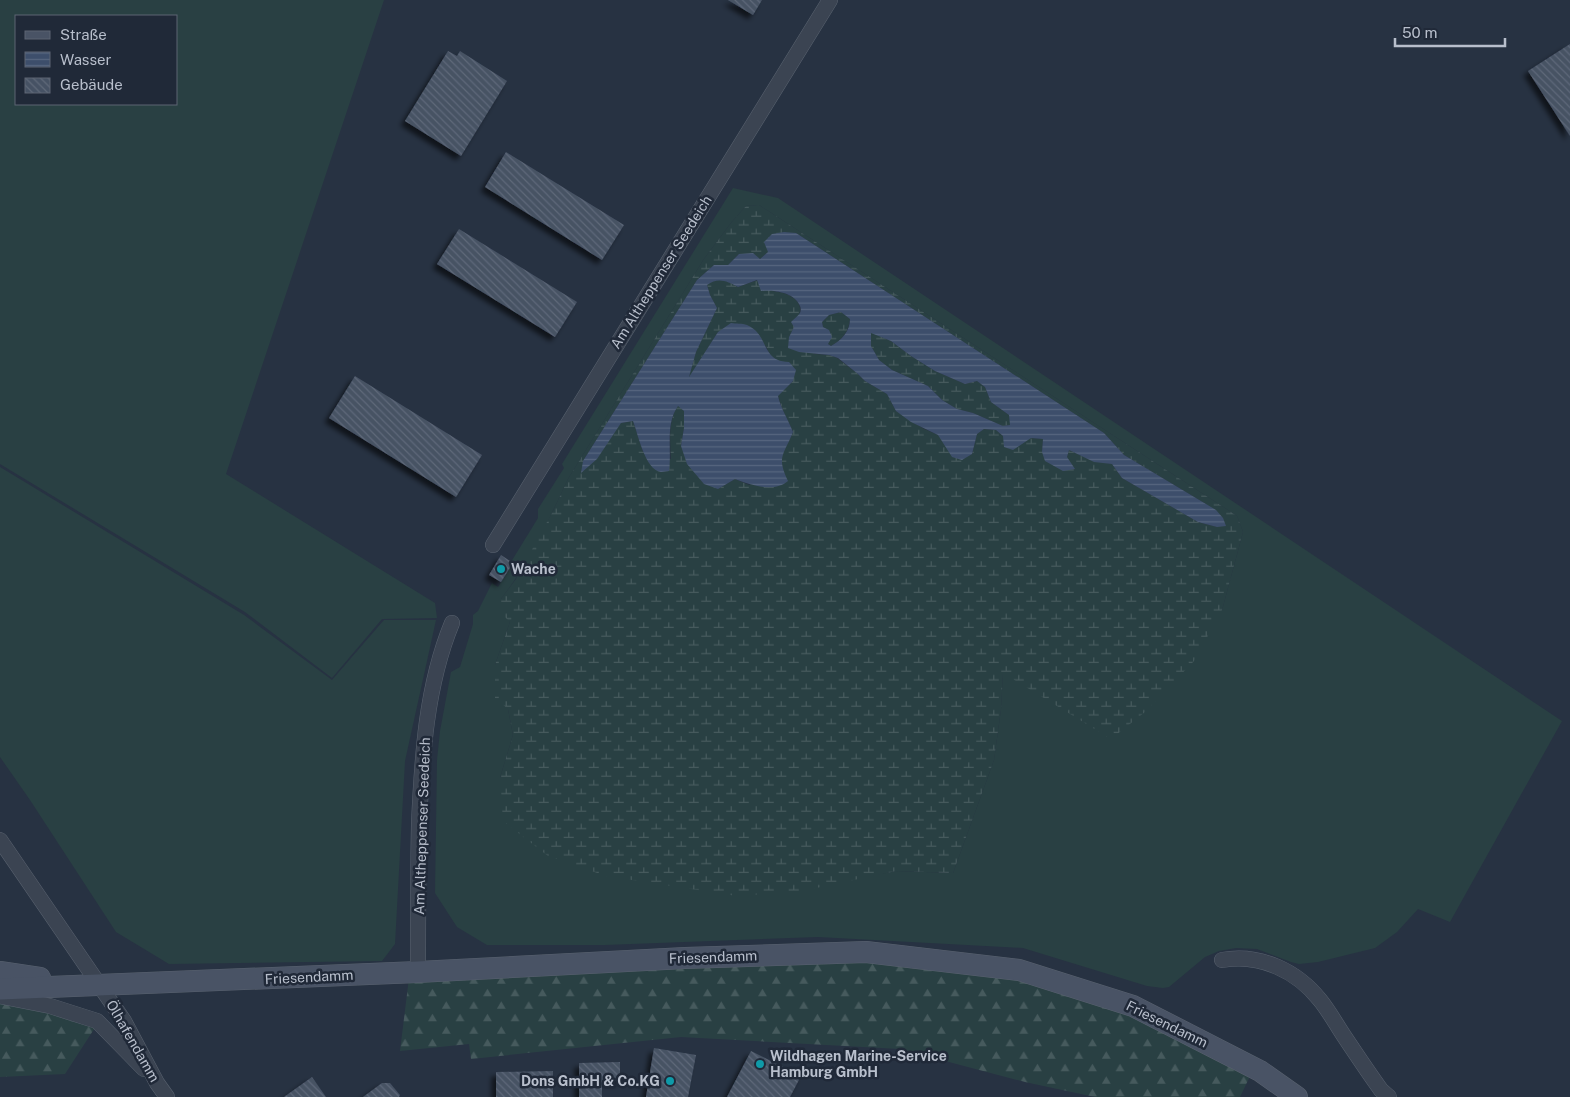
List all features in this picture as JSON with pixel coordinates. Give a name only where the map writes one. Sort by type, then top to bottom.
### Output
[{"type":"main road","name":"Friesendamm","points":[[0,989],[418,972],[685,958],[866,952],[1020,970],[1133,1006],[1260,1071],[1297,1097]]},
{"type":"main road","name":"Friesendamm","points":[[0,972],[100,986]]},
{"type":"street","name":"Am Altheppenser Seedeich","points":[[493,545],[830,0]]},
{"type":"street","name":"Am Altheppenser Seedeich","points":[[418,972],[418,886],[423,754],[436,676],[444,644],[452,623]]},
{"type":"street","name":"Ölhafendamm","points":[[0,840],[124,1021],[157,1083],[167,1097]]},
{"type":"street","points":[[1222,960],[1236,958],[1254,959],[1286,971],[1299,980],[1320,1001],[1381,1090],[1388,1097]]},
{"type":"street","points":[[0,996],[50,1006],[97,1021],[157,1083]]},
{"type":"green space","points":[[0,0],[384,0],[226,474],[435,603],[437,618],[382,619],[332,678],[245,612],[0,464]]},
{"type":"green space","points":[[733,188],[778,198],[1562,721],[1450,922],[1418,909],[1397,932],[1375,948],[1318,962],[1299,964],[1257,949],[1236,948],[1219,951],[1205,957],[1169,987],[1163,988],[1147,986],[1023,948],[818,937],[605,945],[487,945],[457,927],[435,893],[437,760],[440,731],[451,672],[460,667],[473,624],[473,615],[478,611],[492,583],[498,587],[513,563],[511,562],[538,518],[538,509],[564,468],[562,464]],"holes":[[[759,205],[1237,516],[1243,532],[1222,610],[1003,673],[1001,709],[994,760],[953,873],[896,871],[864,877],[500,778],[513,735],[508,709],[495,665],[510,622],[501,599],[529,556],[568,479],[704,259],[746,206]]]},
{"type":"green space","points":[[759,205],[1237,516],[1243,532],[1222,610],[1194,661],[1145,712],[1111,739],[1003,673],[1001,709],[994,760],[953,873],[896,871],[802,891],[737,896],[606,876],[548,856],[503,821],[500,778],[513,735],[508,709],[495,698],[495,665],[510,622],[501,613],[501,599],[516,579],[568,479],[704,259],[746,206]],"holes":[[[796,233],[1104,433],[1124,455],[1206,504],[1217,527],[1198,522],[1122,478],[1112,464],[1094,461],[1069,450],[1067,457],[1042,452],[1043,439],[1003,436],[996,430],[984,429],[977,434],[972,454],[924,429],[896,411],[887,394],[865,381],[837,358],[829,355],[815,354],[789,337],[800,313],[798,303],[793,298],[784,293],[770,290],[758,280],[738,287],[719,280],[707,285],[717,308],[696,352],[688,379],[718,332],[766,346],[770,355],[793,381],[778,395],[793,432],[781,457],[782,468],[749,485],[735,479],[718,489],[681,446],[684,411],[678,405],[671,424],[671,459],[643,452],[633,421],[621,423],[583,461],[697,280],[714,265],[728,265],[739,254],[760,259]]]},
{"type":"green space","points":[[841,312],[850,319],[848,327],[842,338],[831,346],[828,344],[829,330],[823,327],[822,322],[829,315]]},
{"type":"green space","points":[[871,332],[891,341],[935,371],[965,384],[977,381],[985,387],[991,402],[1009,415],[1011,425],[1003,426],[973,413],[957,409],[942,400],[928,386],[892,370],[879,360],[871,346]]},
{"type":"green space","points":[[0,467],[244,615],[332,680],[384,620],[436,620],[405,761],[395,944],[382,961],[169,964],[116,932],[0,757]]},
{"type":"green space","points":[[865,958],[1018,976],[1131,1011],[1252,1072],[1240,1097],[1095,1097],[1025,1082],[900,1049],[681,1037],[471,1059],[469,1044],[400,1051],[409,978]]},
{"type":"green space","points":[[0,997],[96,1026],[65,1074],[0,1077]]},
{"type":"water","points":[[796,233],[1104,433],[1124,455],[1216,510],[1223,518],[1226,526],[1217,527],[1198,522],[1122,478],[1112,464],[1094,462],[1069,450],[1067,457],[1075,469],[1063,471],[1045,461],[1042,452],[1043,439],[1031,438],[1013,450],[1004,447],[1003,436],[996,430],[984,429],[977,434],[972,454],[962,460],[952,457],[938,435],[911,422],[896,411],[887,394],[865,381],[838,358],[829,355],[799,352],[788,348],[789,337],[794,327],[791,322],[800,313],[800,306],[797,301],[783,293],[761,291],[757,280],[738,287],[722,281],[715,281],[707,285],[717,308],[696,352],[689,377],[718,332],[731,323],[745,324],[754,329],[773,357],[780,361],[789,362],[796,370],[793,381],[778,396],[793,432],[784,451],[782,461],[784,473],[788,481],[776,487],[762,487],[735,479],[718,489],[704,484],[687,464],[681,446],[684,411],[678,406],[670,429],[669,471],[661,472],[655,470],[651,465],[643,451],[633,421],[621,423],[597,459],[581,473],[583,461],[697,280],[714,265],[728,265],[739,254],[753,253],[760,259],[768,252],[764,242],[772,234]],"holes":[[[841,312],[850,319],[849,327],[842,338],[831,346],[828,344],[832,337],[829,330],[823,327],[822,322],[829,315]],[[871,333],[891,341],[935,371],[965,384],[977,381],[985,387],[991,402],[1009,415],[1010,425],[1003,426],[973,413],[957,409],[942,400],[928,386],[892,370],[879,360],[871,346]]]},
{"type":"building","points":[[728,0],[762,0],[753,15]]},
{"type":"building","points":[[1570,44],[1570,136],[1528,71]]},
{"type":"building","points":[[448,51],[457,56],[460,51],[507,81],[461,156],[405,121]]},
{"type":"building","points":[[506,152],[624,225],[602,260],[485,187]]},
{"type":"building","points":[[459,229],[577,302],[555,337],[437,264]]},
{"type":"building","points":[[355,376],[482,455],[456,497],[329,418]]},
{"type":"building","name":"Wache","points":[[501,555],[513,563],[501,582],[489,575]]},
{"type":"building","name":"Dons GmbH & Co.KG","points":[[654,1048],[696,1055],[688,1097],[646,1097]]},
{"type":"building","name":"Wildhagen Marine-Service Hamburg GmbH","points":[[751,1051],[801,1076],[790,1097],[727,1097]]},
{"type":"building","points":[[620,1062],[620,1081],[602,1081],[602,1097],[579,1097],[579,1063]]},
{"type":"building","points":[[553,1071],[553,1097],[496,1097],[496,1072]]},
{"type":"building","points":[[312,1077],[326,1097],[284,1097]]},
{"type":"building","points":[[382,1083],[390,1083],[400,1095],[399,1097],[363,1097]]},
{"type":"place","name":"Wache","points":[[501,569]]},
{"type":"place","name":"Wildhagen Marine-Service Hamburg GmbH","points":[[760,1064]]},
{"type":"place","name":"Dons GmbH & Co.KG","points":[[670,1081]]}]
